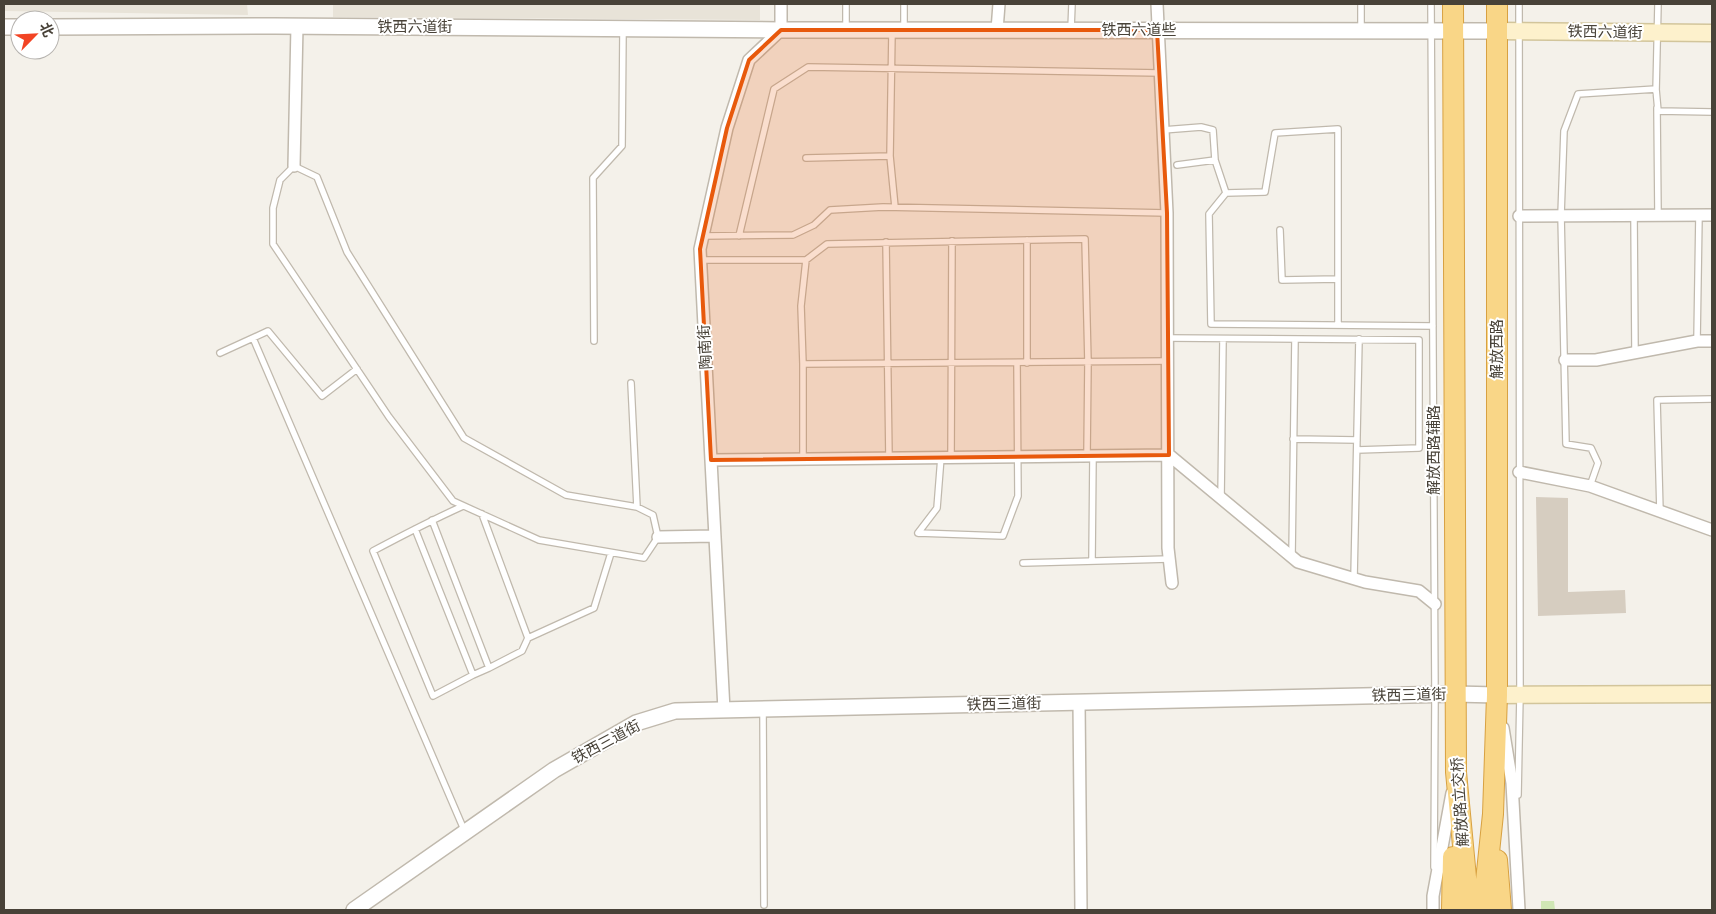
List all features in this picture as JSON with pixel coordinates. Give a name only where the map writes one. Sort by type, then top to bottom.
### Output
[{"type":"highway","points":[[1452,4],[1455,694]]},
{"type":"highway","name":"解放西路","points":[[1497,4],[1497,695]]},
{"type":"highway","name":"解放路立交桥","points":[[1455,694],[1456,772],[1468,910]]},
{"type":"highway","name":"解放路立交桥","points":[[1484,910],[1493,814],[1497,695]]},
{"type":"highway","points":[[1452,910],[1456,772]]},
{"type":"highway","points":[[1493,814],[1501,910]]},
{"type":"main road","name":"铁西六道街","points":[[1497,31],[1656,34],[1712,33]]},
{"type":"main road","name":"铁西三道街","points":[[1497,695],[1712,694]]},
{"type":"street","points":[[780,30],[781,4]]},
{"type":"street","points":[[997,30],[999,4]]},
{"type":"street","points":[[1157,4],[1167,212],[1169,559],[1172,583]]},
{"type":"street","points":[[294,166],[297,26]]},
{"type":"street","name":"铁西六道街","points":[[60,27],[297,26],[780,30]]},
{"type":"street","name":"铁西六道些","points":[[780,30],[1497,31]]},
{"type":"street","name":"陶南街","points":[[724,710],[700,249],[727,128],[749,60],[780,30]]},
{"type":"street","points":[[1519,216],[1712,215]]},
{"type":"street","points":[[1565,360],[1596,360],[1697,341],[1712,341]]},
{"type":"street","points":[[711,460],[1169,455],[1298,562],[1354,578],[1419,592],[1435,604]]},
{"type":"street","points":[[1520,472],[1590,486],[1712,530]]},
{"type":"street","points":[[658,537],[715,536]]},
{"type":"street","name":"铁西三道街","points":[[354,910],[554,770],[636,723],[675,711],[1455,694],[1497,695]]},
{"type":"street","points":[[1497,695],[1512,783],[1517,852],[1518,910]]},
{"type":"street","points":[[1080,702],[1081,910]]},
{"type":"street","points":[[1434,910],[1434,896],[1456,772]]},
{"type":"lane","points":[[846,4],[846,29]]},
{"type":"lane","points":[[895,207],[890,156],[890,68],[904,4]]},
{"type":"lane","points":[[1071,30],[1072,4]]},
{"type":"lane","points":[[1361,4],[1361,31]]},
{"type":"lane","name":"解放西路辅路","points":[[1431,4],[1435,604],[1434,896]]},
{"type":"lane","points":[[1517,852],[1520,695],[1519,4]]},
{"type":"lane","points":[[1658,4],[1656,34],[1658,215]]},
{"type":"lane","points":[[594,342],[593,178],[622,146],[623,29]]},
{"type":"lane","points":[[739,236],[774,89],[808,67],[1160,73]]},
{"type":"lane","points":[[1590,486],[1598,463],[1591,448],[1566,444],[1561,216],[1564,131],[1578,94],[1656,89]]},
{"type":"lane","points":[[1658,111],[1712,112]]},
{"type":"lane","points":[[1163,130],[1201,127],[1213,130],[1215,160],[1226,193]]},
{"type":"lane","points":[[1338,325],[1338,130],[1276,133],[1266,192],[1226,193],[1209,214],[1211,324],[1433,326]]},
{"type":"lane","points":[[806,158],[890,156]]},
{"type":"lane","points":[[1177,164],[1215,160]]},
{"type":"lane","points":[[294,166],[317,176],[347,252],[464,438],[566,495],[637,507],[653,515],[658,537],[644,558],[539,540],[453,501],[389,418],[273,244],[273,208],[280,180],[294,166]]},
{"type":"lane","points":[[702,236],[793,234],[814,225],[830,210],[895,207],[1167,212]]},
{"type":"lane","points":[[1634,215],[1636,352]]},
{"type":"lane","points":[[1697,341],[1699,215]]},
{"type":"lane","points":[[1280,230],[1282,280],[1338,279]]},
{"type":"lane","points":[[700,260],[806,260],[827,244],[1085,239],[1092,561]]},
{"type":"lane","points":[[1027,240],[1027,363]]},
{"type":"lane","points":[[952,241],[951,364],[946,457],[937,508],[918,533],[1002,536],[1018,496],[1017,363]]},
{"type":"lane","points":[[886,242],[889,458]]},
{"type":"lane","points":[[803,459],[801,306],[806,260]]},
{"type":"lane","points":[[220,353],[268,331],[322,396],[357,369]]},
{"type":"lane","points":[[253,338],[465,832]]},
{"type":"lane","points":[[1168,338],[1419,340],[1419,448],[1357,450]]},
{"type":"lane","points":[[1221,498],[1224,338]]},
{"type":"lane","points":[[1292,556],[1295,339]]},
{"type":"lane","points":[[1354,578],[1359,339]]},
{"type":"lane","points":[[803,364],[1168,361]]},
{"type":"lane","points":[[631,383],[637,507]]},
{"type":"lane","points":[[1660,512],[1657,400],[1712,399]]},
{"type":"lane","points":[[1293,439],[1357,440]]},
{"type":"lane","points":[[463,506],[373,550],[433,696],[522,651],[528,638],[594,608],[611,553]]},
{"type":"lane","points":[[482,514],[528,638]]},
{"type":"lane","points":[[432,520],[489,668]]},
{"type":"lane","points":[[415,529],[473,675]]},
{"type":"lane","points":[[1023,563],[1169,559]]},
{"type":"lane","points":[[763,709],[764,905]]},
{"type":"highlighted area","points":[[781,30],[1157,30],[1167,213],[1169,455],[711,460],[700,249],[727,128],[749,60]]},
{"type":"shaded area","points":[[4,4],[247,4],[248,15],[60,12],[60,10],[4,11]]},
{"type":"shaded area","points":[[333,4],[760,4],[760,20],[333,17]]},
{"type":"green space","points":[[1541,901],[1554,901],[1555,910],[1541,910]]},
{"type":"building","points":[[1536,497],[1568,498],[1568,592],[1625,590],[1626,613],[1538,616]]}]
